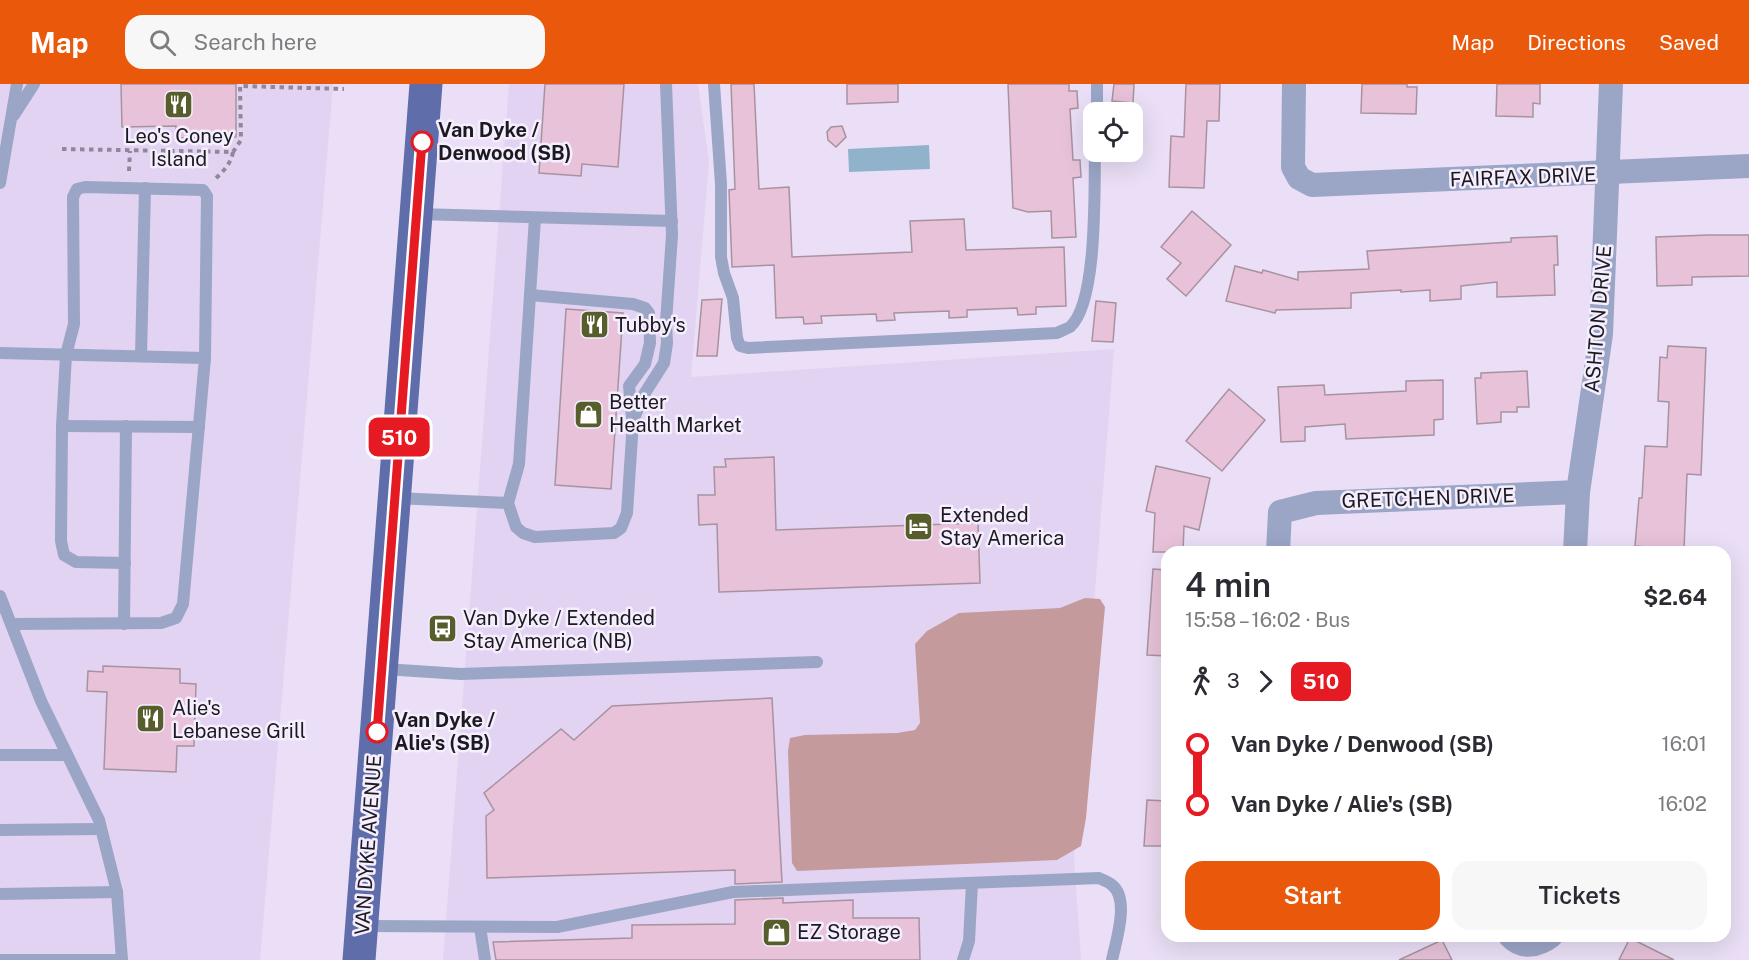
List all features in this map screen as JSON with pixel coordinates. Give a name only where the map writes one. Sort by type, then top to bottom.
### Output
[{"type":"main road","name":"VAN DYKE AVENUE","points":[[359,960],[426,84]]},
{"type":"main road","points":[[362,926],[372,960]]},
{"type":"street","name":"FAIRFAX DRIVE","points":[[1294,84],[1293,167],[1299,178],[1312,186],[1749,166]]},
{"type":"street","name":"ASHTON DRIVE","points":[[1575,546],[1578,492],[1602,334],[1611,84]]},
{"type":"street","name":"GRETCHEN DRIVE","points":[[1278,546],[1280,512],[1316,503],[1578,492]]},
{"type":"street","points":[[1519,942],[1533,945],[1543,942]]},
{"type":"lane","points":[[0,183],[17,84]]},
{"type":"lane","points":[[11,118],[34,84]]},
{"type":"lane","points":[[633,421],[643,396],[664,363],[667,343],[666,322],[672,221],[666,84]]},
{"type":"lane","points":[[714,84],[721,184],[721,257],[732,298],[737,338],[740,346],[748,348],[1057,333],[1070,326],[1080,312],[1083,301],[1092,253],[1095,162]]},
{"type":"lane","points":[[1096,102],[1097,84]]},
{"type":"lane","points":[[11,624],[160,623],[176,618],[183,604],[205,358],[207,196],[203,190],[85,187],[77,189],[73,197],[74,324],[66,355],[62,426],[62,542],[64,555],[76,562],[125,563]]},
{"type":"lane","points":[[141,356],[145,188]]},
{"type":"lane","points":[[416,214],[672,221]]},
{"type":"lane","points":[[530,295],[633,304],[645,308],[649,313],[648,356],[642,369],[629,386],[633,421],[627,513],[625,522],[614,533],[535,537],[516,527],[508,503],[519,464],[535,218]]},
{"type":"lane","points":[[0,353],[205,358]]},
{"type":"lane","points":[[62,426],[199,427]]},
{"type":"lane","points":[[124,624],[126,426]]},
{"type":"lane","points":[[394,498],[508,503]]},
{"type":"lane","points":[[0,596],[41,701],[99,819],[117,892],[122,960],[0,960]]},
{"type":"lane","points":[[382,669],[461,674],[817,662]]},
{"type":"lane","points":[[0,755],[67,755]]},
{"type":"lane","points":[[0,830],[101,830]]},
{"type":"lane","points":[[362,926],[557,927],[733,892],[1099,878],[1114,885],[1120,897],[1121,915],[1112,960]]},
{"type":"lane","points":[[963,960],[969,941],[972,883]]},
{"type":"lane","points":[[0,894],[117,892]]},
{"type":"lane","points":[[480,927],[485,960]]},
{"type":"path","points":[[203,190],[224,171],[241,140],[240,86],[344,90]]},
{"type":"path","points":[[62,149],[233,152]]},
{"type":"shaded area","points":[[0,84],[333,84],[260,960],[0,960]]},
{"type":"shaded area","points":[[509,84],[698,84],[709,162],[691,377],[1114,349],[1074,858],[1081,960],[443,960]]},
{"type":"shaded area","points":[[1085,598],[1100,599],[1105,607],[1086,818],[1081,846],[1057,860],[797,871],[792,863],[788,751],[790,738],[805,735],[897,733],[915,730],[920,723],[915,644],[927,631],[959,613],[1060,608]]},
{"type":"water","points":[[929,145],[930,169],[849,172],[848,149]]},
{"type":"building","name":"Leo's Coney Island","points":[[121,84],[236,84],[236,137],[176,138],[176,126],[122,127]]},
{"type":"building","points":[[545,84],[624,84],[618,167],[582,164],[581,176],[539,173]]},
{"type":"building","points":[[731,84],[754,84],[759,189],[789,187],[792,257],[912,252],[910,221],[964,219],[966,250],[1064,247],[1066,306],[1036,307],[1036,314],[1018,315],[1017,308],[967,310],[967,317],[949,318],[949,311],[894,313],[895,320],[877,321],[876,314],[821,316],[822,323],[804,324],[803,317],[776,318],[774,265],[732,267],[729,190],[735,189]]},
{"type":"building","points":[[847,84],[898,84],[898,102],[847,104]]},
{"type":"building","points":[[1008,84],[1069,84],[1069,91],[1077,91],[1078,108],[1070,109],[1073,160],[1080,160],[1081,177],[1073,178],[1076,237],[1052,238],[1051,211],[1028,212],[1013,208]]},
{"type":"building","points":[[1114,84],[1134,84],[1133,102],[1112,101]]},
{"type":"building","points":[[1186,84],[1220,84],[1219,121],[1207,121],[1204,188],[1169,187],[1171,136],[1184,137]]},
{"type":"building","points":[[1362,84],[1407,84],[1407,87],[1417,87],[1416,114],[1361,113]]},
{"type":"building","points":[[1497,84],[1540,84],[1540,104],[1533,103],[1533,117],[1496,116]]},
{"type":"building","points":[[842,126],[846,137],[836,147],[828,140],[827,132],[831,127]]},
{"type":"building","points":[[1192,211],[1231,245],[1186,296],[1167,279],[1181,263],[1161,247]]},
{"type":"building","points":[[1749,235],[1749,276],[1692,277],[1692,285],[1657,286],[1656,237]]},
{"type":"building","points":[[1557,236],[1558,265],[1554,265],[1555,295],[1497,297],[1497,282],[1461,286],[1461,299],[1430,301],[1430,290],[1351,293],[1351,308],[1276,310],[1275,313],[1226,301],[1235,266],[1262,273],[1263,270],[1298,280],[1298,272],[1369,269],[1367,251],[1511,242],[1511,238]]},
{"type":"building","points":[[722,299],[717,356],[697,356],[702,300]]},
{"type":"building","points":[[1096,301],[1116,303],[1113,342],[1092,341]]},
{"type":"building","points":[[566,309],[623,313],[611,489],[555,485]]},
{"type":"building","points":[[1668,346],[1706,348],[1701,475],[1687,474],[1684,546],[1635,546],[1639,498],[1642,498],[1645,446],[1667,447],[1669,402],[1658,401],[1660,357],[1667,358]]},
{"type":"building","points":[[1527,371],[1529,407],[1517,407],[1517,412],[1501,412],[1501,422],[1477,424],[1475,378],[1481,378],[1481,373]]},
{"type":"building","points":[[1443,380],[1443,419],[1434,420],[1434,435],[1346,439],[1345,424],[1305,427],[1305,441],[1281,442],[1278,387],[1324,385],[1325,395],[1406,391],[1406,381]]},
{"type":"building","points":[[1229,389],[1265,420],[1222,471],[1186,441]]},
{"type":"building","name":"Extended Stay America","points":[[774,457],[776,530],[978,523],[980,583],[719,592],[717,524],[699,525],[698,495],[715,495],[714,467],[726,467],[725,459]]},
{"type":"building","points":[[1156,466],[1210,478],[1199,530],[1184,526],[1183,546],[1161,546],[1161,552],[1153,552],[1155,513],[1146,511]]},
{"type":"building","points":[[1153,569],[1161,570],[1161,656],[1147,655]]},
{"type":"building","name":"Alie's Lebanese Grill","points":[[103,666],[180,669],[180,683],[196,684],[194,746],[177,746],[176,772],[104,769],[107,692],[87,691],[88,671],[103,672]]},
{"type":"building","points":[[772,698],[782,882],[735,884],[735,870],[487,878],[486,816],[494,810],[484,793],[561,729],[574,740],[612,706]]},
{"type":"building","points":[[1147,800],[1161,801],[1161,846],[1144,846]]},
{"type":"building","name":"EZ Storage","points":[[783,898],[783,903],[853,900],[853,918],[919,918],[920,960],[496,960],[493,942],[632,938],[632,925],[735,924],[735,900]]},
{"type":"building","points":[[1438,942],[1443,942],[1452,960],[1399,960]]},
{"type":"building","points":[[1628,942],[1638,942],[1674,960],[1619,960]]},
{"type":"bus line","name":"510","points":[[377,732],[422,142]]},
{"type":"place","name":"Leo's Coney Island","points":[[179,105]]},
{"type":"place","name":"Van Dyke / Denwood (SB)","points":[[422,142]]},
{"type":"place","name":"Tubby's","points":[[594,325]]},
{"type":"place","name":"Better Health Market","points":[[588,414]]},
{"type":"place","name":"Extended Stay America","points":[[919,527]]},
{"type":"place","name":"Van Dyke / Extended Stay America (NB)","points":[[442,629]]},
{"type":"place","name":"Alie's Lebanese Grill","points":[[151,719]]},
{"type":"place","name":"Van Dyke / Alie's (SB)","points":[[377,732]]},
{"type":"place","name":"EZ Storage","points":[[776,932]]}]
